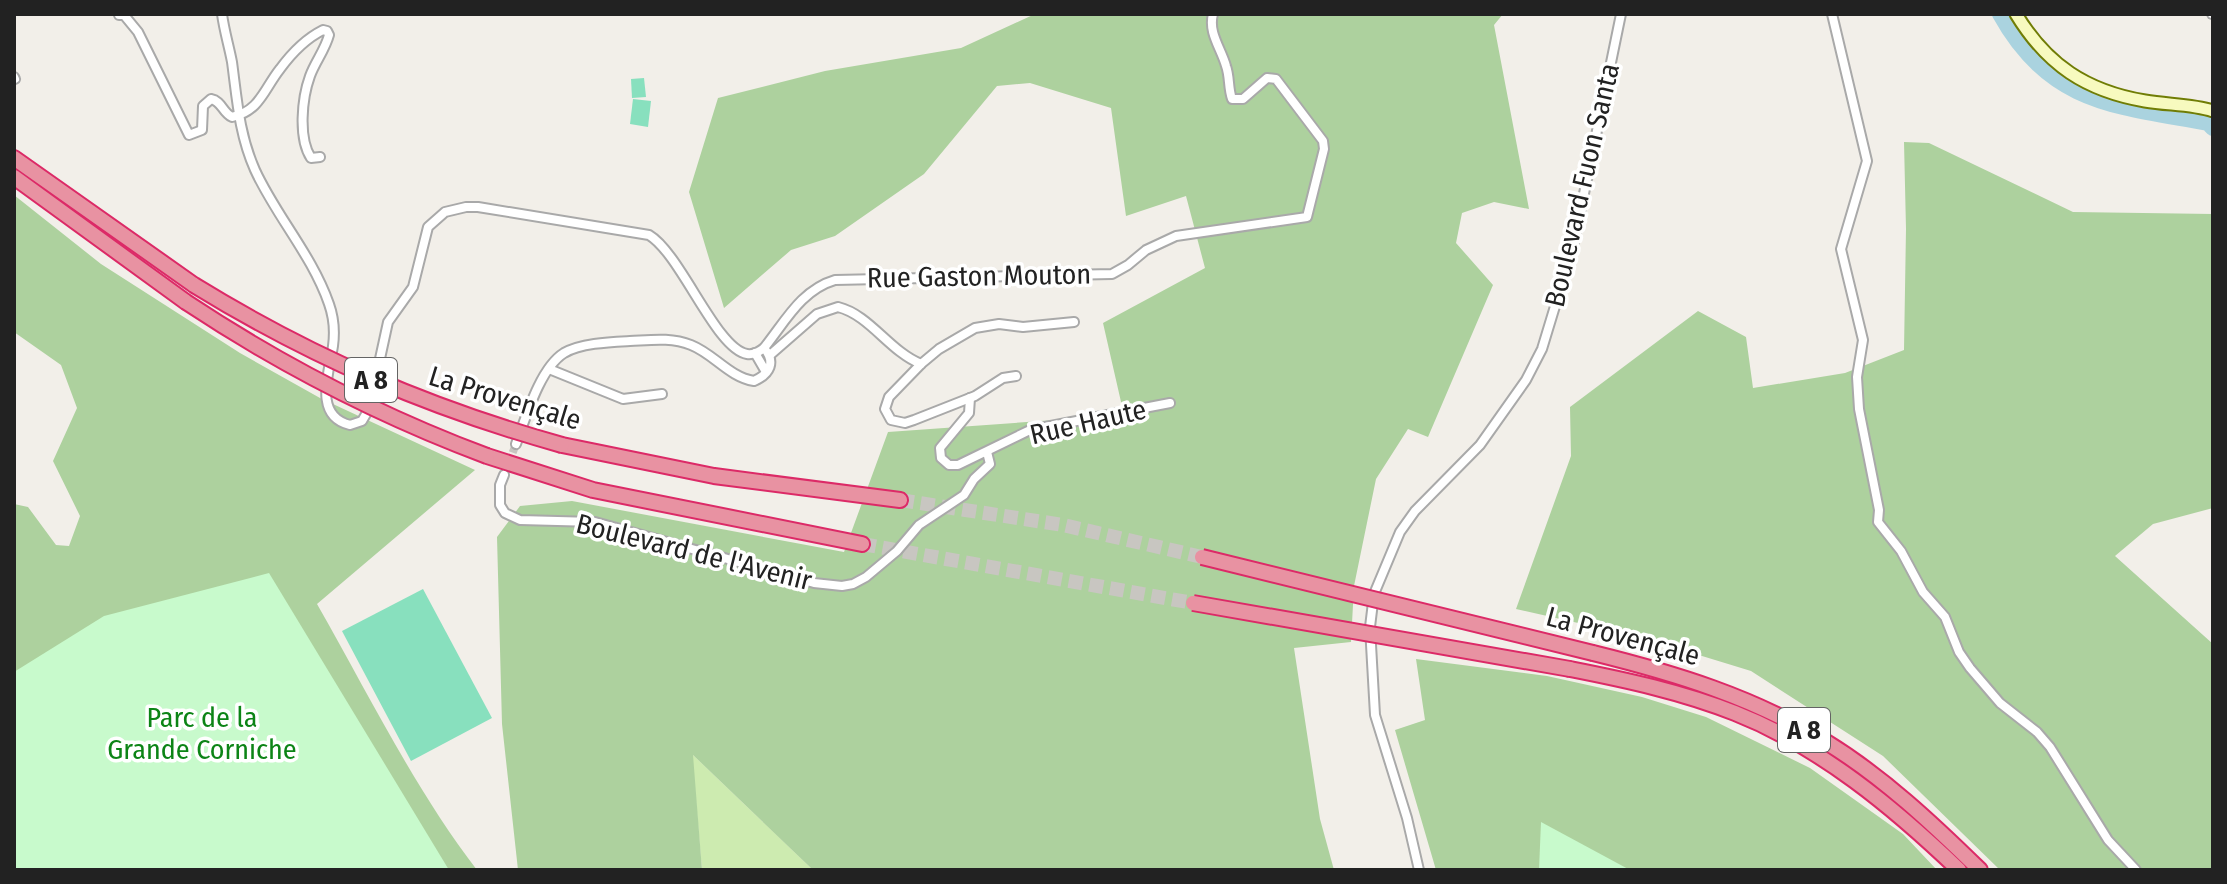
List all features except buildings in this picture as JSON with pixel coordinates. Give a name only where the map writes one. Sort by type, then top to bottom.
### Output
[{"type":"highway","name":"La Provençale","points":[[14,158],[194,285],[300,346],[379,383],[468,417],[562,445],[714,476],[900,500]]},
{"type":"highway","name":"La Provençale","points":[[14,177],[186,302],[261,350],[404,423],[487,456],[593,490],[862,544]]},
{"type":"highway","name":"La Provençale","points":[[1202,557],[1675,674],[1727,693],[1772,712],[1826,742],[1884,782],[1980,870]]},
{"type":"highway","name":"La Provençale","points":[[1193,603],[1570,669],[1671,692],[1735,713],[1804,747],[1871,793],[1959,870]]},
{"type":"main road","points":[[2016,14],[2058,66],[2099,89],[2146,101],[2213,111]]},
{"type":"main road","points":[[2024,14],[2033,36]]},
{"type":"street","points":[[222,14],[231,55],[237,116],[248,154],[315,271],[330,308],[334,336],[325,398],[334,416],[343,423],[357,424],[366,417],[388,322],[413,287],[428,227],[445,212],[466,207],[649,235],[668,250],[724,335],[741,352],[767,351],[817,314],[838,307],[853,314],[892,348],[921,364]]},
{"type":"street","name":"Rue Gaston Mouton","points":[[767,351],[801,300],[817,287],[835,280],[1112,274],[1146,250],[1176,236],[1307,217],[1324,149],[1323,141],[1276,79],[1267,78],[1240,101],[1232,99],[1228,69],[1211,23],[1213,14]]},
{"type":"street","name":"Boulevard Fuon Santa","points":[[1419,870],[1407,818],[1375,715],[1370,627],[1374,594],[1400,532],[1415,511],[1480,445],[1526,380],[1542,349],[1573,247],[1621,14]]},
{"type":"street","points":[[1832,14],[1867,161],[1841,249],[1863,340],[1857,377],[1859,409],[1879,510],[1878,522],[1901,551],[1923,592],[1945,617],[1959,652],[1970,668],[2000,703],[2050,747],[2108,840],[2136,870]]},
{"type":"street","points":[[119,15],[124,15],[138,32],[189,135],[202,130],[203,106],[211,99],[221,103],[227,114],[237,116],[254,109],[279,69],[314,35],[327,31],[326,45],[310,76],[305,98],[307,152],[311,158],[320,157]]},
{"type":"street","points":[[1016,376],[1003,378],[970,398],[905,423],[891,420],[887,415],[886,402],[921,364],[939,349],[975,328],[999,324],[1023,327],[1074,322]]},
{"type":"street","points":[[516,444],[549,369],[563,354],[573,349],[667,339],[693,345],[749,381],[758,379],[766,372],[771,363],[767,351]]},
{"type":"street","points":[[755,353],[766,372]]},
{"type":"street","points":[[549,369],[623,399],[662,394]]},
{"type":"street","name":"Rue Haute","points":[[970,398],[969,413],[939,453],[952,466],[1030,430],[1170,403]]},
{"type":"street","name":"Boulevard de l'Avenir","points":[[504,475],[500,485],[500,505],[505,513],[520,520],[595,522],[814,583],[842,586],[866,577],[887,560],[919,525],[964,495],[974,479],[990,464],[987,452]]},
{"type":"green space","points":[[1035,14],[1503,14],[1494,25],[1529,209],[1494,202],[1462,213],[1456,243],[1493,285],[1428,437],[1408,429],[1376,479],[1354,586],[1351,642],[1294,648],[1320,819],[1334,870],[813,870],[693,755],[702,870],[518,870],[502,724],[497,537],[520,506],[572,501],[844,552],[888,432],[1124,415],[1103,323],[1205,268],[1186,196],[1126,216],[1111,108],[1030,83],[997,86],[924,174],[835,236],[791,250],[724,308],[689,192],[718,98],[825,71],[961,48]]},
{"type":"green space","points":[[644,78],[646,97],[632,98],[631,79]]},
{"type":"green space","points":[[633,99],[651,101],[648,127],[630,124]]},
{"type":"green space","points":[[1904,142],[1929,143],[2073,212],[2213,214],[2213,508],[2153,524],[2115,556],[2213,644],[2213,870],[2000,870],[1883,756],[1751,671],[1640,637],[1516,609],[1571,456],[1570,407],[1698,311],[1746,337],[1753,388],[1845,373],[1904,350]]},
{"type":"green space","points":[[14,195],[101,264],[240,353],[320,398],[475,470],[317,604],[392,740],[477,870],[14,870],[14,504],[28,507],[56,545],[69,546],[80,516],[53,461],[77,408],[61,365],[14,332]]},
{"type":"green space","name":"Parc de la Grande Corniche","points":[[269,573],[449,870],[14,870],[14,672],[104,616]]},
{"type":"green space","points":[[423,589],[492,718],[411,761],[342,631]]},
{"type":"green space","points":[[1416,659],[1547,676],[1642,697],[1706,717],[1810,768],[1903,834],[1937,870],[1436,870],[1395,730],[1425,720]]},
{"type":"green space","points":[[692,754],[813,870],[702,870]]},
{"type":"green space","points":[[1541,822],[1630,870],[1539,870]]},
{"type":"waterway","points":[[2000,14],[2020,44],[2041,67],[2064,84],[2115,105],[2208,123],[2213,128]]},
{"type":"tunnel","points":[[504,475],[516,444]]},
{"type":"tunnel","points":[[900,500],[1063,525],[1202,557]]},
{"type":"tunnel","points":[[862,544],[1193,603]]}]
